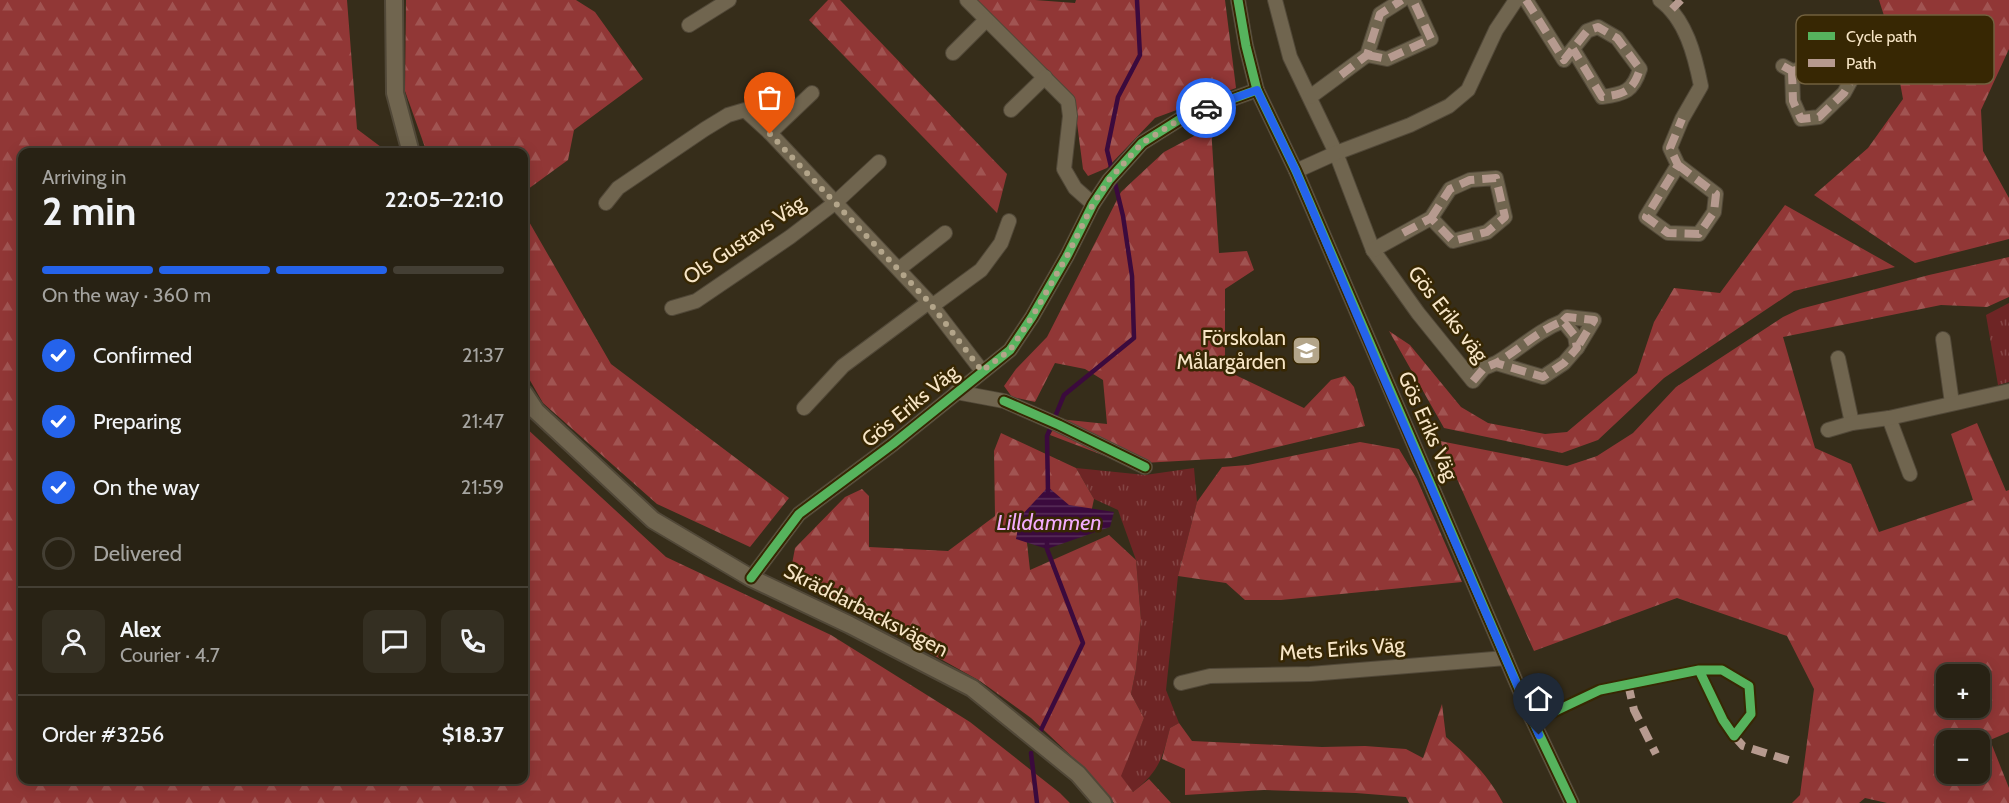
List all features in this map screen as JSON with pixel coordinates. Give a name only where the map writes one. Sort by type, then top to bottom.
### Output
[{"type":"street","points":[[394,0],[395,93],[410,148]]},
{"type":"street","points":[[689,25],[729,0]]},
{"type":"street","points":[[967,0],[1068,101],[1070,116],[1064,169],[1076,188],[1093,204]]},
{"type":"street","points":[[1238,0],[1257,90],[1296,171],[1410,125],[1449,105],[1468,90],[1496,30],[1516,0]]},
{"type":"street","name":"Gös Eriks väg","points":[[1275,0],[1290,57],[1336,153],[1373,250],[1418,313],[1473,381],[1484,368],[1496,363],[1548,327],[1563,321]]},
{"type":"street","points":[[1310,97],[1367,56],[1380,14],[1402,0]]},
{"type":"street","points":[[1367,56],[1387,59],[1431,39],[1413,0]]},
{"type":"street","points":[[1526,0],[1564,60],[1573,49],[1587,32],[1598,27],[1617,38],[1640,69],[1636,84],[1620,95],[1602,97],[1573,49]]},
{"type":"street","points":[[1671,3],[1695,54],[1701,86],[1682,118],[1670,148],[1678,165],[1716,194],[1714,212],[1699,234],[1668,233],[1646,217],[1678,165]]},
{"type":"street","points":[[953,53],[986,20]]},
{"type":"street","points":[[1796,67],[1788,68],[1793,101],[1801,119],[1819,117],[1845,93],[1849,84]]},
{"type":"street","points":[[1011,110],[1045,77]]},
{"type":"street","name":"Gös Eriks Väg","points":[[752,578],[799,514],[893,444],[1010,350],[1067,256],[1093,204],[1109,180],[1142,143],[1185,116],[1257,90]]},
{"type":"street","points":[[770,134],[812,93]]},
{"type":"street","name":"Ols Gustavs Väg","points":[[606,204],[618,188],[728,115],[745,110],[836,202],[931,304],[982,371]]},
{"type":"street","name":"Ols Gustavs Väg","points":[[672,308],[696,301],[790,237],[836,202],[879,162]]},
{"type":"street","name":"Gös Eriks Väg","points":[[1296,171],[1506,658]]},
{"type":"street","points":[[1373,250],[1431,218],[1450,189],[1470,180],[1496,178],[1505,217],[1487,232],[1452,241],[1431,218]]},
{"type":"street","points":[[804,408],[843,366],[981,270],[1001,243],[1009,221]]},
{"type":"street","points":[[899,269],[945,233]]},
{"type":"street","points":[[1567,317],[1594,320],[1577,348],[1575,336],[1563,321],[1567,317]]},
{"type":"street","points":[[1943,339],[1952,403]]},
{"type":"street","name":"Gös Eriks väg","points":[[1496,363],[1543,377],[1564,363],[1577,348]]},
{"type":"street","points":[[1838,358],[1852,423]]},
{"type":"street","points":[[1828,430],[2009,391]]},
{"type":"street","points":[[956,392],[1005,401],[1144,467]]},
{"type":"street","name":"Skräddarbacksvägen","points":[[528,399],[537,411],[653,520],[752,578],[972,688],[1078,774],[1103,803]]},
{"type":"street","points":[[1889,418],[1910,474]]},
{"type":"street","points":[[1506,658],[1572,803]]},
{"type":"street","name":"Mets Eriks Väg","points":[[1181,683],[1210,676],[1310,674],[1506,658]]},
{"type":"green space","points":[[0,0],[347,0],[357,129],[382,148],[18,148],[18,784],[528,784],[528,430],[666,557],[831,635],[970,722],[1070,803],[0,803]]},
{"type":"green space","points":[[406,0],[576,0],[595,12],[643,79],[574,130],[568,160],[528,189],[528,148],[425,148],[405,91]]},
{"type":"green space","points":[[828,0],[840,0],[1007,174],[997,213],[809,20]]},
{"type":"green space","points":[[975,0],[1075,3],[1076,0],[1225,0],[1236,88],[1155,118],[1107,168],[1088,176],[1083,169],[1074,100]]},
{"type":"green space","points":[[1879,0],[2009,0],[2009,49],[1994,82],[1994,15],[1884,15]]},
{"type":"green space","points":[[1900,84],[1993,84],[1981,110],[1983,151],[2009,198],[2009,239],[1915,263],[1814,195],[1868,148],[1903,99]]},
{"type":"green space","points":[[1211,127],[1219,253],[1247,251],[1254,270],[1225,289],[1225,370],[1304,408],[1331,380],[1345,376],[1354,387],[1365,426],[1231,458],[1126,464],[1050,435],[1059,419],[1107,424],[1103,380],[1085,369],[1055,363],[1035,402],[1012,397],[1004,386],[1016,369],[1047,337],[1121,192],[1164,152]]},
{"type":"green space","points":[[1785,205],[1895,267],[1794,291],[1664,378],[1598,440],[1562,453],[1444,428],[1389,331],[1410,345],[1461,407],[1488,423],[1545,434],[1567,432],[1637,373],[1654,322],[1674,288],[1720,293]]},
{"type":"green space","points":[[528,220],[611,364],[789,498],[750,547],[657,504],[543,403],[528,377]]},
{"type":"green space","points":[[2009,257],[2009,297],[1987,307],[1941,305],[1783,337],[1815,448],[1851,464],[1879,532],[1973,500],[1951,434],[1977,423],[2006,491],[2009,490],[2009,732],[1990,740],[2009,788],[2009,803],[1887,803],[1865,798],[1859,803],[1792,803],[1800,795],[1814,689],[1787,636],[1677,598],[1534,651],[1440,441],[1567,466],[1597,456],[1633,433],[1676,387],[1783,317],[1800,309],[1929,275]]},
{"type":"green space","points":[[2009,303],[2009,382],[1998,385],[1986,315]]},
{"type":"green space","points":[[1001,433],[1076,468],[1094,499],[1091,513],[1025,525],[1030,570],[1109,535],[1136,560],[1141,620],[1131,694],[1144,718],[1121,776],[1133,792],[1149,779],[1171,803],[1114,803],[1084,768],[1031,718],[980,681],[790,575],[795,548],[845,497],[862,489],[869,496],[869,547],[948,551],[995,516],[994,451]]},
{"type":"green space","points":[[1360,442],[1399,449],[1417,479],[1462,582],[1281,600],[1245,600],[1226,583],[1178,576],[1197,502],[1222,467],[1248,465]]},
{"type":"green space","points":[[1076,468],[1145,475],[1194,468],[1197,502],[1178,576],[1166,690],[1179,723],[1170,728],[1162,757],[1154,771],[1133,792],[1120,776],[1144,718],[1131,694],[1141,620],[1136,560],[1118,510],[1094,499]]},
{"type":"green space","points":[[1442,704],[1446,737],[1478,767],[1503,803],[1409,803],[1406,797],[1264,790],[1185,795],[1185,769],[1162,759],[1170,728],[1179,723],[1192,741],[1406,749],[1423,758]]},
{"type":"water","name":"Lilldammen","points":[[1048,487],[1069,505],[1114,512],[1110,527],[1047,549],[1016,539],[1020,517]]},
{"type":"waterway","points":[[1112,171],[1107,150],[1118,97],[1140,55],[1137,0]]},
{"type":"waterway","points":[[1048,492],[1047,436],[1064,395],[1134,338],[1132,276],[1123,216],[1114,179]]},
{"type":"waterway","points":[[1041,730],[1083,643],[1047,549],[1047,543]]},
{"type":"waterway","points":[[1031,753],[1037,803]]},
{"type":"marked path","points":[[1341,75],[1367,55],[1380,14],[1402,0]]},
{"type":"marked path","points":[[1367,55],[1387,59],[1431,39],[1413,0]]},
{"type":"marked path","points":[[1526,0],[1564,60],[1587,31],[1598,27],[1617,38],[1640,69],[1631,87],[1627,90],[1602,97],[1573,49]]},
{"type":"marked path","points":[[1672,9],[1681,0]]},
{"type":"marked path","points":[[1783,66],[1792,71]]},
{"type":"marked path","points":[[1792,71],[1796,70]]},
{"type":"marked path","points":[[1792,71],[1793,101],[1801,119],[1819,117],[1844,93],[1849,84]]},
{"type":"marked path","points":[[1678,165],[1716,194],[1714,212],[1699,234],[1668,233],[1646,217],[1678,165],[1670,148],[1682,119]]},
{"type":"marked path","points":[[1403,233],[1431,218],[1453,241],[1487,232],[1505,217],[1496,178],[1470,180],[1450,189],[1431,218]]},
{"type":"marked path","points":[[1563,321],[1567,317],[1594,320],[1577,348]]},
{"type":"marked path","points":[[1473,381],[1484,368],[1496,363],[1543,377],[1564,363],[1577,348],[1575,336],[1563,321],[1545,330],[1496,363]]},
{"type":"marked path","points":[[1628,684],[1634,710],[1656,754]]},
{"type":"marked path","points":[[1734,736],[1743,746],[1791,761]]},
{"type":"cycle path","points":[[1238,0],[1257,90],[1296,171],[1532,719],[1572,803]]},
{"type":"cycle path","points":[[751,578],[799,514],[893,444],[1010,350],[1067,256],[1093,204],[1109,180],[1142,143],[1185,116],[1257,90]]},
{"type":"cycle path","points":[[1004,401],[1145,467]]},
{"type":"cycle path","points":[[1532,719],[1545,716],[1600,690],[1699,670],[1722,670],[1749,686],[1751,714],[1734,736],[1723,720],[1699,670]]},
{"type":"way so far","points":[[770,134],[929,302],[982,371],[1010,350],[1032,317],[1067,256],[1093,204],[1109,180],[1142,143],[1185,116],[1206,108]]},
{"type":"place","name":"Förskolan Målargården","points":[[1307,350]]},
{"type":"route","points":[[1206,108],[1257,90],[1296,171],[1539,735]]}]
